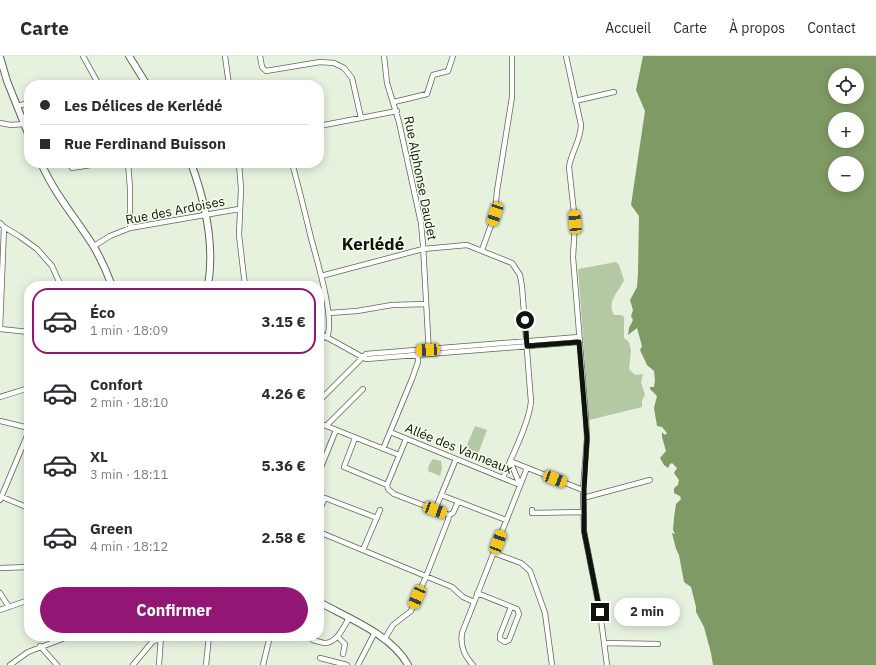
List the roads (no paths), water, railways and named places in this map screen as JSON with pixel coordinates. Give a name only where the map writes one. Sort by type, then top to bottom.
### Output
[{"type":"main road","points":[[0,56],[7,81],[24,124]]},
{"type":"main road","points":[[129,56],[144,80]]},
{"type":"main road","points":[[44,168],[59,197],[94,246],[110,281]]},
{"type":"main road","points":[[193,168],[199,184],[206,214],[209,246],[208,281]]},
{"type":"main road","points":[[324,606],[374,634],[393,650],[404,665]]},
{"type":"main road","points":[[324,606],[374,632],[393,646],[408,665]]},
{"type":"street","points":[[83,56],[97,80]]},
{"type":"street","points":[[225,56],[228,80]]},
{"type":"street","points":[[260,56],[262,67],[266,71],[320,62],[334,63],[344,68],[352,78],[361,118]]},
{"type":"street","name":"Rue Alphonse Daudet","points":[[384,56],[387,84],[397,111],[420,224],[423,249],[428,352]]},
{"type":"street","points":[[394,102],[427,94],[433,76],[448,71],[453,56]]},
{"type":"street","points":[[482,250],[495,214],[497,191],[512,97],[512,56]]},
{"type":"street","points":[[566,56],[581,131],[569,167],[575,222],[573,257],[587,431],[583,498],[584,531],[600,612],[606,665]]},
{"type":"street","points":[[575,101],[614,92]]},
{"type":"street","points":[[16,106],[24,104]]},
{"type":"street","points":[[324,125],[397,111]]},
{"type":"street","points":[[0,123],[11,125],[24,124]]},
{"type":"street","points":[[128,168],[130,228]]},
{"type":"street","points":[[239,168],[241,189],[239,235],[244,281]]},
{"type":"street","points":[[293,168],[322,281]]},
{"type":"street","name":"Rue des Ardoises","points":[[94,246],[110,236],[130,228],[206,214],[240,210]]},
{"type":"street","points":[[0,223],[4,228],[19,236],[37,250],[52,266],[59,281]]},
{"type":"street","points":[[4,228],[0,330],[24,332]]},
{"type":"street","points":[[321,276],[423,249],[467,244],[512,263],[520,275],[531,402],[530,410],[503,478]]},
{"type":"street","points":[[324,292],[328,313],[329,331],[324,335]]},
{"type":"street","points":[[328,313],[357,311],[392,305],[426,304]]},
{"type":"street","points":[[324,337],[366,359],[428,352],[579,340]]},
{"type":"street","points":[[383,449],[412,379],[418,362],[418,353]]},
{"type":"street","points":[[324,396],[362,357]]},
{"type":"street","points":[[363,389],[326,426],[399,456]]},
{"type":"street","points":[[0,397],[24,390]]},
{"type":"street","points":[[0,421],[24,427]]},
{"type":"street","points":[[324,458],[336,430]]},
{"type":"street","name":"Allée des Vanneaux","points":[[390,432],[520,485]]},
{"type":"street","points":[[355,438],[344,468],[387,484]]},
{"type":"street","points":[[406,439],[387,484],[388,489],[394,494],[449,515]]},
{"type":"street","points":[[24,444],[1,498],[24,506]]},
{"type":"street","points":[[435,510],[456,459]]},
{"type":"street","points":[[510,461],[584,490]]},
{"type":"street","points":[[510,461],[520,485]]},
{"type":"street","points":[[473,665],[466,658],[463,652],[462,638],[477,593],[527,468]]},
{"type":"street","points":[[583,498],[650,480]]},
{"type":"street","points":[[441,495],[506,520]]},
{"type":"street","points":[[324,500],[325,498],[377,518]]},
{"type":"street","points":[[384,640],[393,625],[411,611],[449,515],[453,513],[458,502]]},
{"type":"street","points":[[363,550],[380,510]]},
{"type":"street","points":[[532,510],[532,513],[583,512]]},
{"type":"street","points":[[324,534],[452,587],[463,598],[474,602]]},
{"type":"street","points":[[494,553],[521,563],[530,571],[545,612],[552,665]]},
{"type":"street","points":[[0,568],[24,568]]},
{"type":"street","points":[[0,592],[9,607]]},
{"type":"street","points":[[477,593],[517,609],[519,614],[509,640],[504,642],[500,639],[500,635],[511,607]]},
{"type":"street","points":[[0,610],[24,602]]},
{"type":"street","points":[[317,641],[325,643],[338,636],[348,620]]},
{"type":"street","points":[[358,665],[374,634]]},
{"type":"street","points":[[338,636],[345,644],[343,654]]},
{"type":"street","points":[[10,665],[28,652],[55,641]]},
{"type":"street","points":[[133,665],[153,641]]},
{"type":"street","points":[[159,665],[161,641]]},
{"type":"street","points":[[206,665],[208,641]]},
{"type":"street","points":[[263,665],[269,641]]},
{"type":"street","points":[[604,643],[658,644]]},
{"type":"street","points":[[40,646],[57,665]]},
{"type":"street","points":[[320,658],[347,665]]},
{"type":"district","name":"Kerlédé","points":[[373,244]]}]
